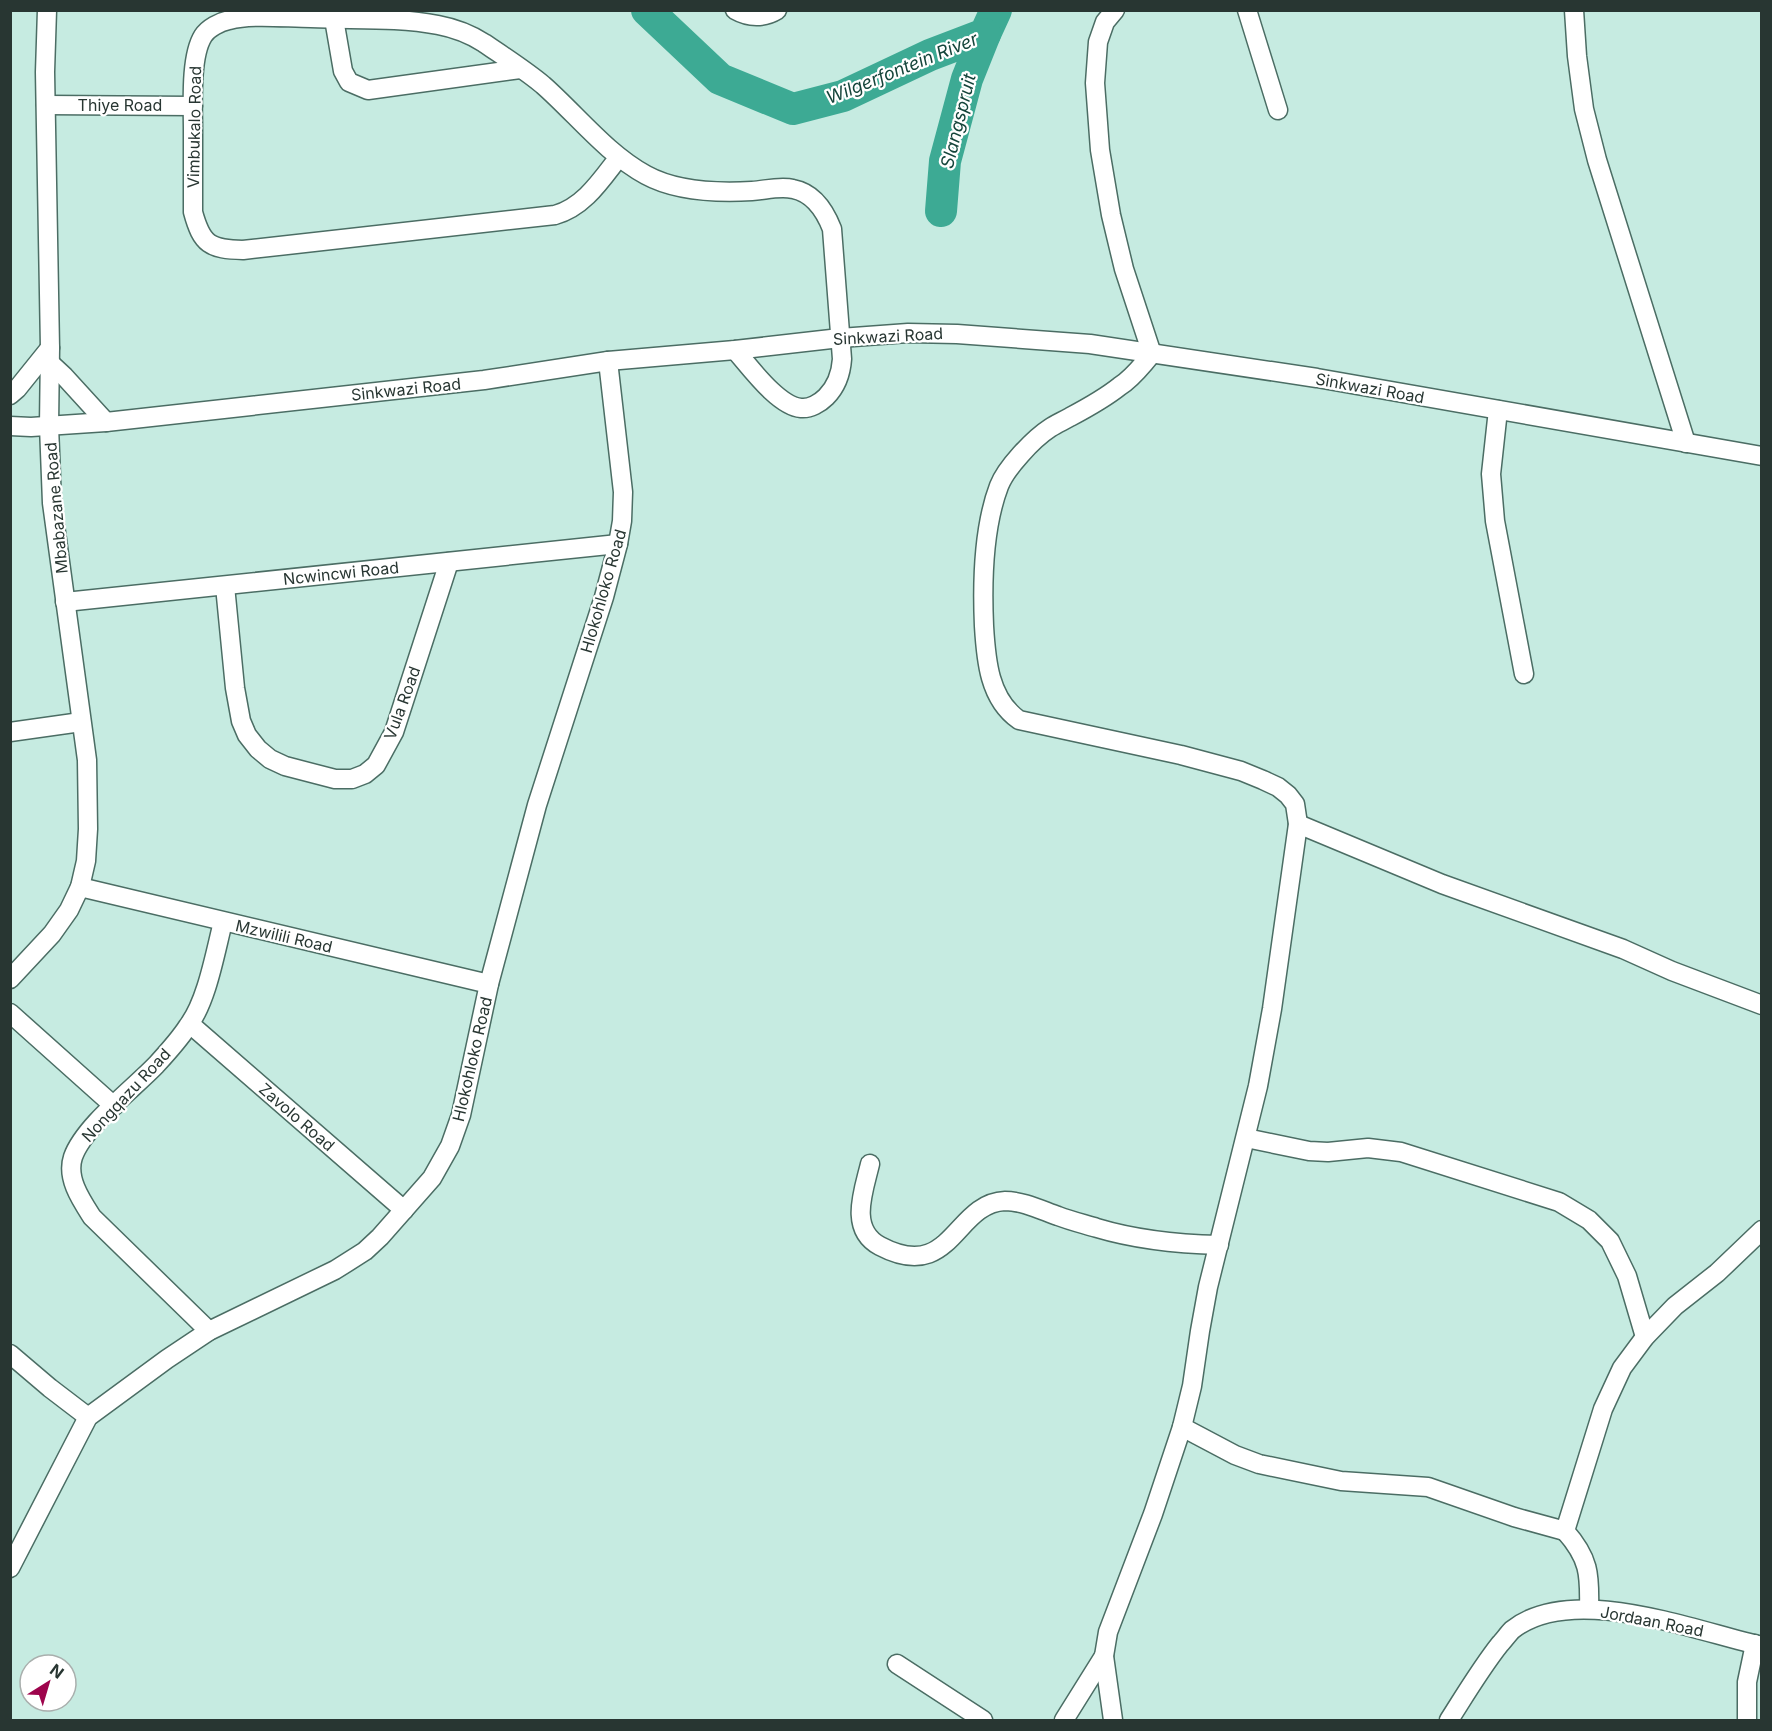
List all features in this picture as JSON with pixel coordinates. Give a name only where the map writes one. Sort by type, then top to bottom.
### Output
[{"type":"street","name":"Mbabazane Road","points":[[10,979],[52,934],[69,910],[80,888],[86,861],[88,829],[87,760],[52,503],[45,72],[47,10]]},
{"type":"street","points":[[735,10],[753,17],[764,16],[777,10]]},
{"type":"street","points":[[1113,1720],[1104,1656],[1108,1632],[1153,1514],[1182,1427],[1192,1386],[1208,1287],[1258,1086],[1272,1009],[1298,824],[1294,804],[1288,795],[1278,787],[1241,771],[1181,755],[1019,720],[1001,704],[993,685],[985,654],[982,588],[989,523],[1000,484],[1023,450],[1050,427],[1122,386],[1152,354],[1124,269],[1111,215],[1100,150],[1095,84],[1098,42],[1105,22],[1115,10]]},
{"type":"street","points":[[1248,10],[1278,111]]},
{"type":"street","points":[[1574,10],[1584,109],[1686,443]]},
{"type":"street","name":"Vimbukalo Road","points":[[619,156],[577,205],[567,212],[555,215],[254,249],[222,250],[212,246],[204,239],[193,212],[193,106],[195,58],[198,45],[204,33],[214,26],[229,20],[258,17],[436,24],[459,30],[482,42],[541,84],[619,156],[646,175],[662,182],[716,192],[781,188],[795,189],[808,195],[826,213],[832,230],[841,371],[834,389],[810,408],[800,409],[784,401],[767,386],[735,350]]},
{"type":"street","points":[[334,19],[343,71],[349,82],[368,90],[520,69]]},
{"type":"street","name":"Thiye Road","points":[[46,105],[193,106]]},
{"type":"street","name":"Sinkwazi Road","points":[[10,426],[106,422],[484,380],[608,361],[908,333],[957,334],[1090,344],[1317,378],[1761,456]]},
{"type":"street","points":[[10,394],[50,356],[64,376],[106,422]]},
{"type":"street","name":"Hlokohloko Road","points":[[10,1568],[88,1417],[209,1331],[353,1260],[381,1237],[432,1178],[450,1146],[461,1115],[489,984],[537,805],[604,597],[618,544],[623,492],[608,361]]},
{"type":"street","points":[[1498,410],[1491,474],[1495,521],[1524,674]]},
{"type":"street","name":"Ncwincwi Road","points":[[65,602],[618,544]]},
{"type":"street","name":"Vula Road","points":[[225,586],[235,688],[241,721],[247,735],[270,759],[285,766],[334,779],[352,779],[365,774],[376,765],[394,732],[449,561]]},
{"type":"street","points":[[10,732],[81,722]]},
{"type":"street","points":[[1298,824],[1442,884],[1623,949],[1672,971],[1761,1005]]},
{"type":"street","name":"Mzwilili Road","points":[[80,888],[489,984]]},
{"type":"street","name":"Nongqazu Road","points":[[209,1331],[92,1217],[79,1196],[73,1179],[73,1156],[94,1125],[156,1065],[190,1024],[203,997],[223,922]]},
{"type":"street","points":[[10,1013],[114,1106]]},
{"type":"street","name":"Zavolo Road","points":[[190,1024],[404,1210]]},
{"type":"street","points":[[1246,1138],[1309,1151],[1328,1152],[1368,1148],[1401,1152],[1559,1202],[1589,1220],[1610,1241],[1627,1276],[1645,1337]]},
{"type":"street","points":[[870,1164],[860,1204],[860,1224],[868,1237],[878,1245],[899,1254],[919,1256],[931,1253],[946,1243],[976,1212],[991,1204],[1006,1201],[1030,1205],[1100,1229],[1150,1240],[1177,1244],[1219,1245]]},
{"type":"street","points":[[1565,1531],[1603,1409],[1622,1368],[1645,1337],[1675,1306],[1717,1273],[1761,1230]]},
{"type":"street","points":[[10,1354],[88,1417]]},
{"type":"street","points":[[1182,1427],[1235,1455],[1259,1464],[1341,1481],[1428,1487],[1565,1531],[1581,1553],[1589,1573],[1589,1609]]},
{"type":"street","name":"Jordaan Road","points":[[1449,1720],[1492,1654],[1511,1631],[1543,1613],[1589,1609],[1665,1621],[1758,1645]]},
{"type":"street","points":[[1747,1720],[1747,1682],[1758,1645]]},
{"type":"street","points":[[1064,1720],[1104,1656]]},
{"type":"street","points":[[897,1664],[983,1720]]},
{"type":"waterway","name":"Wilgerfontein River","points":[[647,10],[720,79],[793,109],[843,96],[930,55],[985,34],[996,10]]},
{"type":"waterway","name":"Slangspruit","points":[[941,211],[945,161],[967,79],[985,34]]}]
